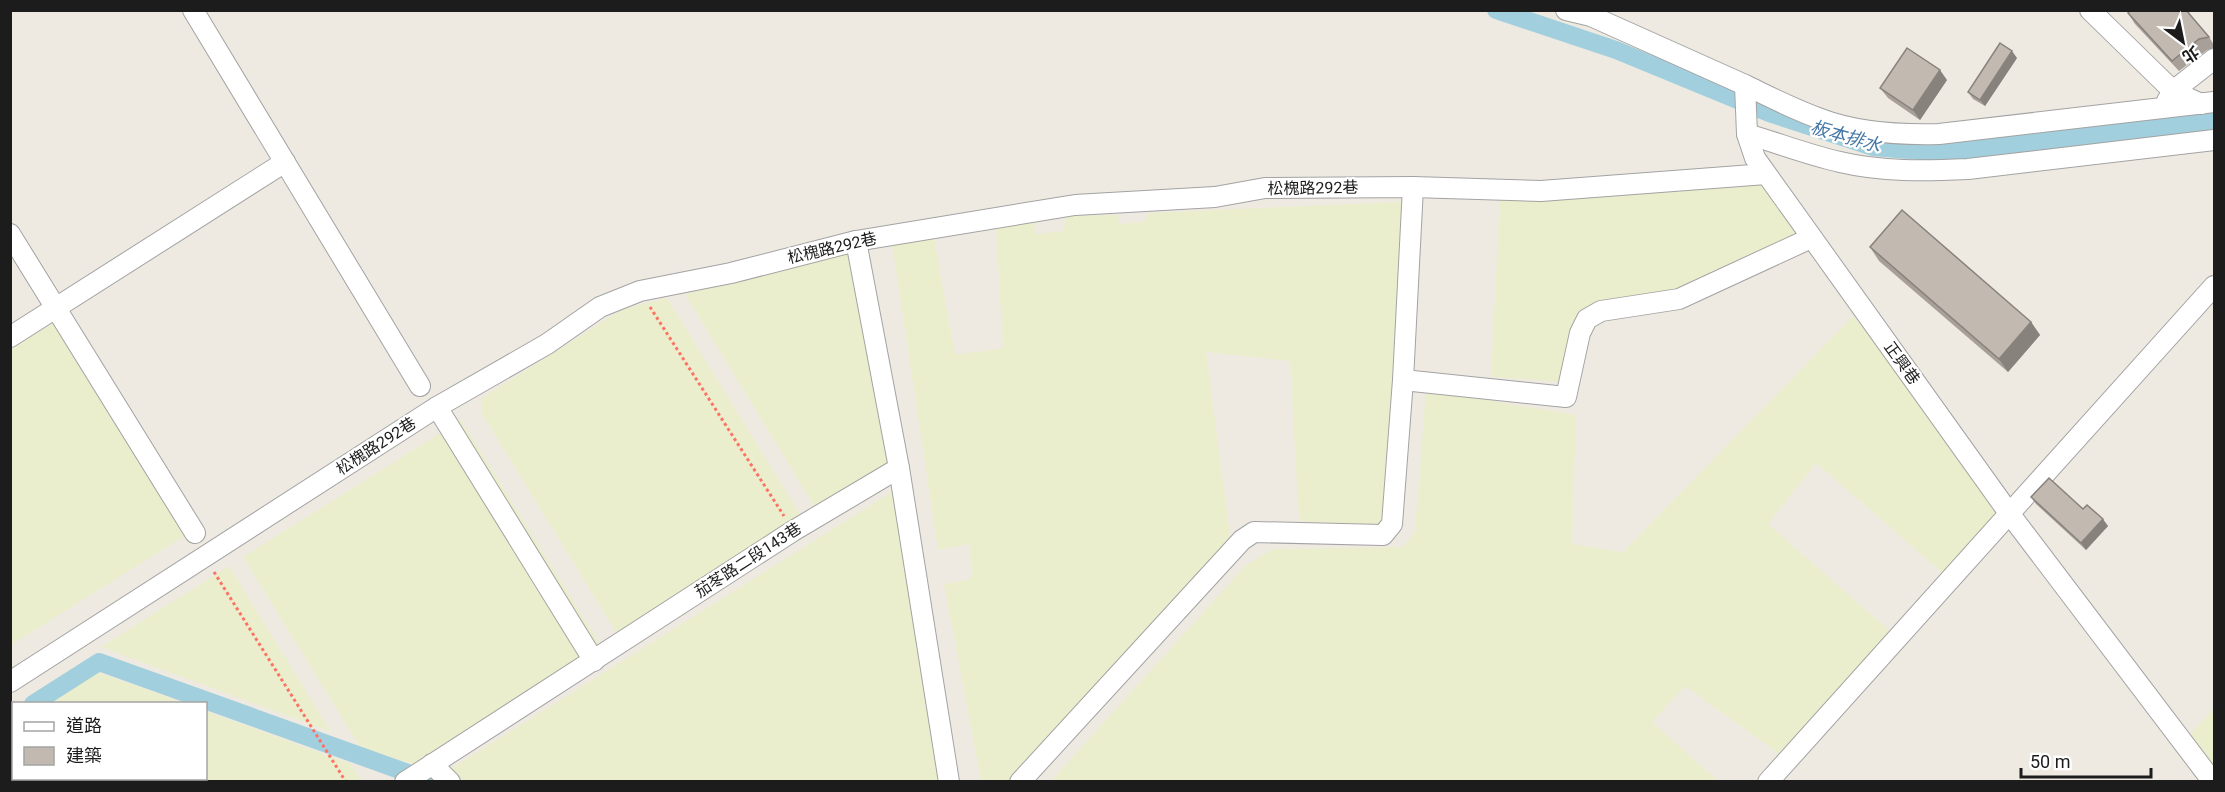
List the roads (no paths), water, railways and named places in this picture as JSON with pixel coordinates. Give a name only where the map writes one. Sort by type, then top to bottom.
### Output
[{"type":"lane","points":[[193,10],[420,386]]},
{"type":"lane","points":[[1566,10],[1591,16],[1745,90],[1821,120],[1865,130],[1905,134],[1940,134],[2207,103]]},
{"type":"lane","points":[[2090,10],[2173,91],[2207,103]]},
{"type":"lane","points":[[2163,109],[2173,91],[2214,59]]},
{"type":"lane","name":"正興巷","points":[[1745,90],[1747,128],[1755,158],[2009,513],[2213,782]]},
{"type":"lane","points":[[1747,128],[1837,162],[1876,168],[1929,171],[1968,169],[2214,140]]},
{"type":"lane","points":[[10,337],[285,162]]},
{"type":"lane","name":"松槐路292巷","points":[[10,682],[437,407],[547,344],[600,307],[640,291],[731,273],[855,241],[1075,205],[1215,197],[1264,188],[1413,187],[1540,191],[1766,174]]},
{"type":"lane","points":[[1020,782],[1242,540],[1254,532],[1383,535],[1392,524],[1403,380],[1413,187]]},
{"type":"lane","points":[[10,234],[195,532]]},
{"type":"lane","points":[[1403,380],[1566,397],[1580,333],[1587,319],[1601,311],[1679,299],[1811,238]]},
{"type":"lane","points":[[855,241],[899,468],[949,782]]},
{"type":"lane","points":[[1768,782],[2214,286]]},
{"type":"lane","points":[[437,407],[594,661]]},
{"type":"lane","name":"茄苳路二段143巷","points":[[405,782],[793,531],[899,468]]},
{"type":"lane","points":[[432,764],[450,782]]},
{"type":"waterway","name":"板本排水","points":[[1496,10],[1616,50],[1769,113],[1873,147],[1944,153],[2214,121]]},
{"type":"waterway","points":[[36,702],[99,662],[433,782]]}]
